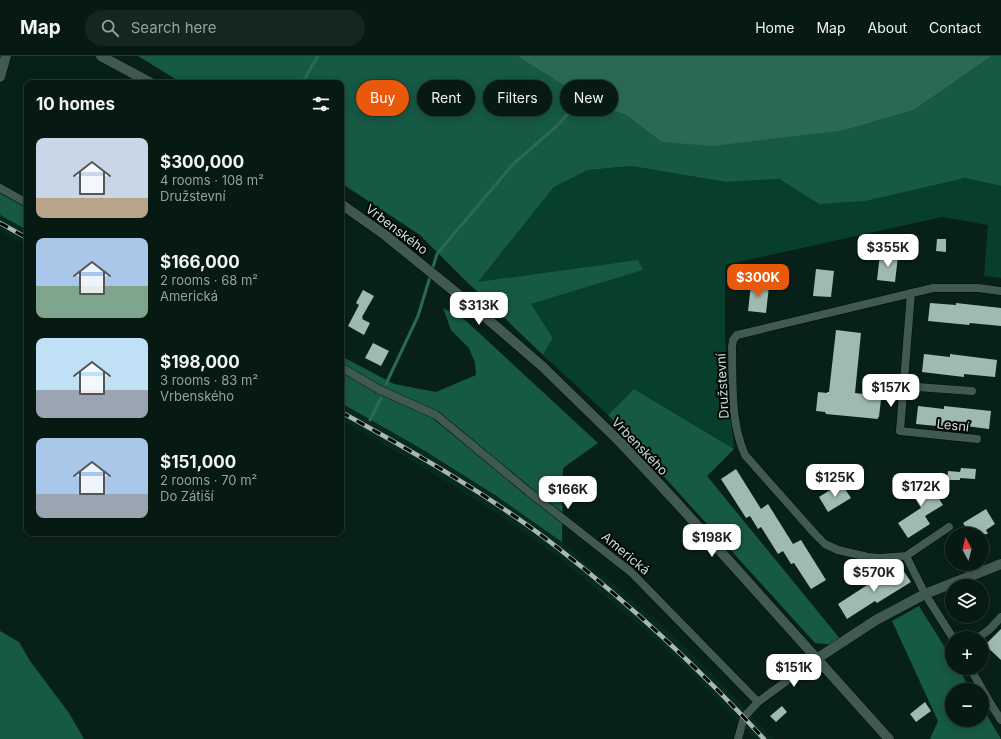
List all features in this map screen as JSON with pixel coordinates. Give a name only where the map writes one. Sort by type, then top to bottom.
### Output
[{"type":"main road","points":[[0,77],[6,56]]},
{"type":"main road","points":[[101,56],[145,80]]},
{"type":"main road","name":"Vrbenského","points":[[344,206],[386,235],[470,304],[542,366],[573,396],[672,498],[818,658],[889,739]]},
{"type":"main road","points":[[818,658],[876,620],[925,594],[1001,564]]},
{"type":"street","points":[[0,188],[24,201]]},
{"type":"street","name":"Družstevní","points":[[906,556],[868,557],[838,550],[825,544],[814,534],[745,455],[739,441],[735,420],[733,340],[737,335],[933,288],[948,287],[1001,291]]},
{"type":"street","name":"Lesní","points":[[911,293],[900,431],[978,439]]},
{"type":"street","name":"Americká","points":[[344,369],[378,389],[436,415],[529,492],[631,572],[758,702]]},
{"type":"street","points":[[903,386],[972,391]]},
{"type":"street","points":[[945,530],[906,556],[925,594],[948,631]]},
{"type":"street","points":[[987,631],[1001,617]]},
{"type":"street","points":[[738,739],[744,717],[758,702],[818,658]]},
{"type":"street","points":[[974,675],[1001,720]]},
{"type":"shaded area","points":[[138,56],[517,56],[560,83],[560,116],[618,116],[618,113],[626,115],[661,142],[846,130],[914,110],[992,56],[1001,56],[1001,186],[965,178],[865,201],[819,204],[779,179],[726,182],[631,166],[588,170],[554,187],[478,282],[638,260],[643,270],[531,304],[553,338],[543,355],[420,235],[344,185],[344,80],[177,80]]},
{"type":"shaded area","points":[[517,56],[992,56],[914,110],[846,130],[713,146],[661,142],[626,115],[618,113],[618,80],[560,80],[560,83]]},
{"type":"shaded area","points":[[631,166],[726,182],[779,179],[819,204],[965,178],[1001,186],[1001,278],[984,276],[988,225],[942,217],[725,265],[725,340],[734,449],[634,389],[608,415],[543,355],[553,338],[531,304],[642,270],[477,283],[554,187],[588,170]]},
{"type":"shaded area","points":[[0,184],[24,196],[24,228],[0,215]]},
{"type":"shaded area","points":[[0,215],[24,228],[24,244],[0,231]]},
{"type":"shaded area","points":[[443,308],[464,319],[598,443],[563,468],[562,542],[495,495],[420,448],[344,405],[344,358],[394,384],[436,392],[476,375],[475,363],[469,348],[451,330]]},
{"type":"shaded area","points":[[634,389],[734,449],[707,476],[846,646],[815,643],[608,415]]},
{"type":"shaded area","points":[[344,405],[420,448],[495,495],[562,542],[663,626],[774,739],[755,739],[689,671],[653,637],[553,553],[487,507],[344,422]]},
{"type":"shaded area","points":[[919,606],[945,648],[945,675],[962,675],[967,683],[945,683],[945,727],[989,727],[989,719],[1001,739],[930,739],[938,721],[892,621]]},
{"type":"shaded area","points":[[0,631],[19,642],[30,661],[69,713],[84,739],[0,739]]},
{"type":"building","points":[[937,239],[946,239],[946,252],[936,251]]},
{"type":"building","points":[[880,254],[898,256],[895,282],[877,280]]},
{"type":"building","points":[[816,269],[834,271],[831,297],[813,296]]},
{"type":"building","points":[[751,284],[769,286],[766,313],[748,311]]},
{"type":"building","points":[[363,290],[374,296],[362,317],[362,319],[370,323],[364,335],[348,326],[359,305],[356,303]]},
{"type":"building","points":[[930,303],[956,305],[956,303],[1001,308],[1001,326],[928,321]]},
{"type":"building","points":[[836,330],[861,333],[855,393],[880,396],[880,400],[881,399],[878,419],[826,414],[825,412],[816,411],[818,392],[829,392]]},
{"type":"building","points":[[373,343],[389,351],[381,366],[365,358]]},
{"type":"building","points":[[924,354],[950,357],[950,354],[997,360],[995,377],[964,374],[964,377],[922,372]]},
{"type":"building","points":[[918,406],[944,409],[944,406],[991,411],[989,429],[958,425],[958,428],[916,424]]},
{"type":"building","points":[[961,468],[976,469],[975,479],[960,478],[960,480],[947,480],[948,471],[960,472]]},
{"type":"building","points":[[736,469],[761,509],[768,504],[793,544],[801,540],[826,580],[811,589],[794,563],[791,564],[783,551],[778,554],[761,527],[758,529],[750,516],[746,518],[721,479]]},
{"type":"building","points":[[925,476],[943,505],[925,516],[930,524],[908,538],[898,523],[921,508],[907,486]]},
{"type":"building","points":[[841,483],[851,498],[828,512],[819,497]]},
{"type":"building","points":[[986,509],[995,524],[989,528],[966,527],[963,523]]},
{"type":"building","points":[[901,567],[911,582],[877,603],[875,601],[847,619],[838,604],[878,578],[879,581]]},
{"type":"building","points":[[1001,629],[1001,660],[989,649],[989,641]]},
{"type":"building","points":[[925,702],[931,711],[916,722],[910,714]]},
{"type":"building","points":[[782,706],[787,712],[776,722],[770,716]]},
{"type":"waterway","points":[[304,80],[318,56]]},
{"type":"waterway","points":[[386,384],[418,316],[437,254],[513,164],[557,126],[566,116]]},
{"type":"waterway","points":[[370,420],[381,398]]},
{"type":"railway","points":[[0,223],[24,236]]},
{"type":"railway","points":[[344,414],[425,459],[506,511],[558,548],[586,570],[665,639],[716,688],[764,739]]}]
